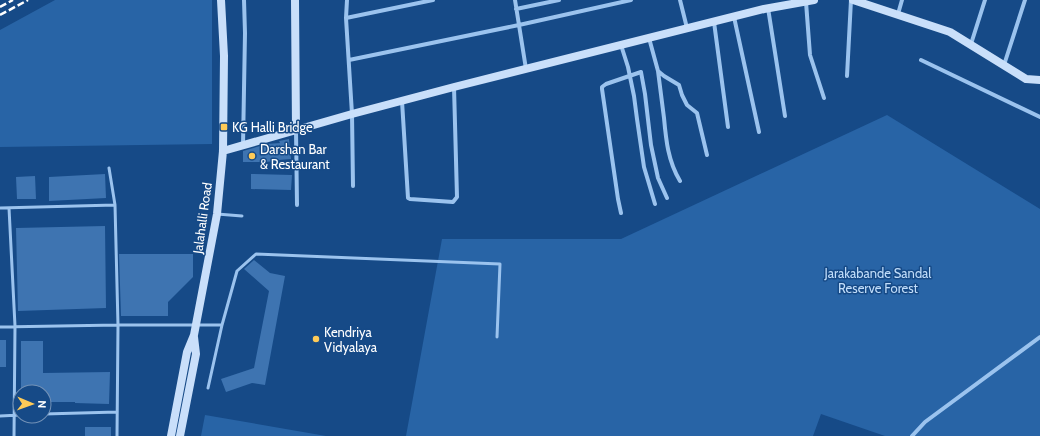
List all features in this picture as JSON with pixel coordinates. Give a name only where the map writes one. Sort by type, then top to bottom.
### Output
[{"type":"main road","name":"Jalahalli Road","points":[[171,436],[187,352],[194,335],[217,214],[223,151],[224,56],[221,0]]},
{"type":"main road","points":[[295,0],[296,130]]},
{"type":"main road","points":[[852,0],[863,1],[950,32],[1026,79],[1040,80]]},
{"type":"main road","points":[[223,151],[352,114],[454,87],[768,8],[810,1]]},
{"type":"main road","points":[[180,436],[196,354],[194,335]]},
{"type":"street","points":[[243,145],[245,33],[244,0]]},
{"type":"street","points":[[347,0],[346,18],[352,114],[353,186]]},
{"type":"street","points":[[346,18],[433,0]]},
{"type":"street","points":[[514,0],[526,69]]},
{"type":"street","points":[[516,9],[559,0]]},
{"type":"street","points":[[349,60],[632,0]]},
{"type":"street","points":[[680,0],[687,29]]},
{"type":"street","points":[[847,76],[852,0]]},
{"type":"street","points":[[898,14],[902,0]]},
{"type":"street","points":[[971,44],[985,0]]},
{"type":"street","points":[[1004,65],[1025,0]]},
{"type":"street","points":[[810,1],[810,55],[824,98]]},
{"type":"street","points":[[768,8],[785,116]]},
{"type":"street","points":[[734,17],[759,132]]},
{"type":"street","points":[[714,22],[728,128]]},
{"type":"street","points":[[649,38],[658,71],[667,146],[675,173],[680,181]]},
{"type":"street","points":[[621,45],[630,76],[644,167],[654,204]]},
{"type":"street","points":[[921,60],[1040,117]]},
{"type":"street","points":[[658,71],[679,85],[687,105],[697,113],[707,155]]},
{"type":"street","points":[[621,213],[602,87],[606,84],[641,72],[651,145],[658,178],[667,198]]},
{"type":"street","points":[[402,101],[408,198],[454,202],[457,197],[454,87]]},
{"type":"street","points":[[296,130],[297,205]]},
{"type":"street","points":[[912,436],[925,422],[1040,337]]},
{"type":"lane","points":[[109,168],[114,205],[118,325],[117,436]]},
{"type":"lane","points":[[0,208],[114,205]]},
{"type":"lane","points":[[9,208],[15,326],[14,384]]},
{"type":"lane","points":[[217,214],[242,216]]},
{"type":"lane","points":[[208,388],[222,325],[237,271],[256,254],[500,264],[497,337]]},
{"type":"lane","points":[[0,327],[222,325]]},
{"type":"lane","points":[[52,414],[117,412]]},
{"type":"lane","points":[[0,416],[12,415]]},
{"type":"lane","points":[[13,424],[14,436]]},
{"type":"green space","points":[[55,0],[212,0],[212,144],[0,147],[0,30]]},
{"type":"green space","name":"Jarakabande Sandal Reserve Forest","points":[[887,115],[1040,209],[1040,436],[885,436],[821,414],[813,436],[406,436],[442,239],[621,239]]},
{"type":"green space","points":[[205,415],[326,436],[201,436]]},
{"type":"building","points":[[289,139],[291,159],[264,162],[243,162],[243,151],[267,144],[280,143],[279,141]]},
{"type":"building","points":[[105,174],[106,198],[49,201],[49,177]]},
{"type":"building","points":[[251,174],[292,175],[291,190],[251,189]]},
{"type":"building","points":[[35,176],[36,199],[17,199],[16,177]]},
{"type":"building","points":[[105,226],[106,308],[18,311],[16,228]]},
{"type":"building","points":[[119,254],[193,254],[193,277],[168,302],[168,316],[121,316]]},
{"type":"building","points":[[254,260],[270,273],[285,276],[265,385],[252,383],[226,392],[221,379],[254,368],[269,291],[244,269]]},
{"type":"building","points":[[0,340],[6,340],[6,367],[0,367]]},
{"type":"building","points":[[21,341],[43,341],[43,373],[110,372],[109,404],[52,402],[52,384],[21,384]]},
{"type":"building","points":[[85,427],[111,427],[111,436],[85,436]]},
{"type":"railway","points":[[0,7],[13,0]]},
{"type":"railway","points":[[0,15],[28,0]]},
{"type":"place","name":"KG Halli Bridge","points":[[224,127]]},
{"type":"place","name":"Darshan Bar & Restaurant","points":[[252,156]]},
{"type":"place","name":"Kendriya Vidyalaya","points":[[316,339]]}]
